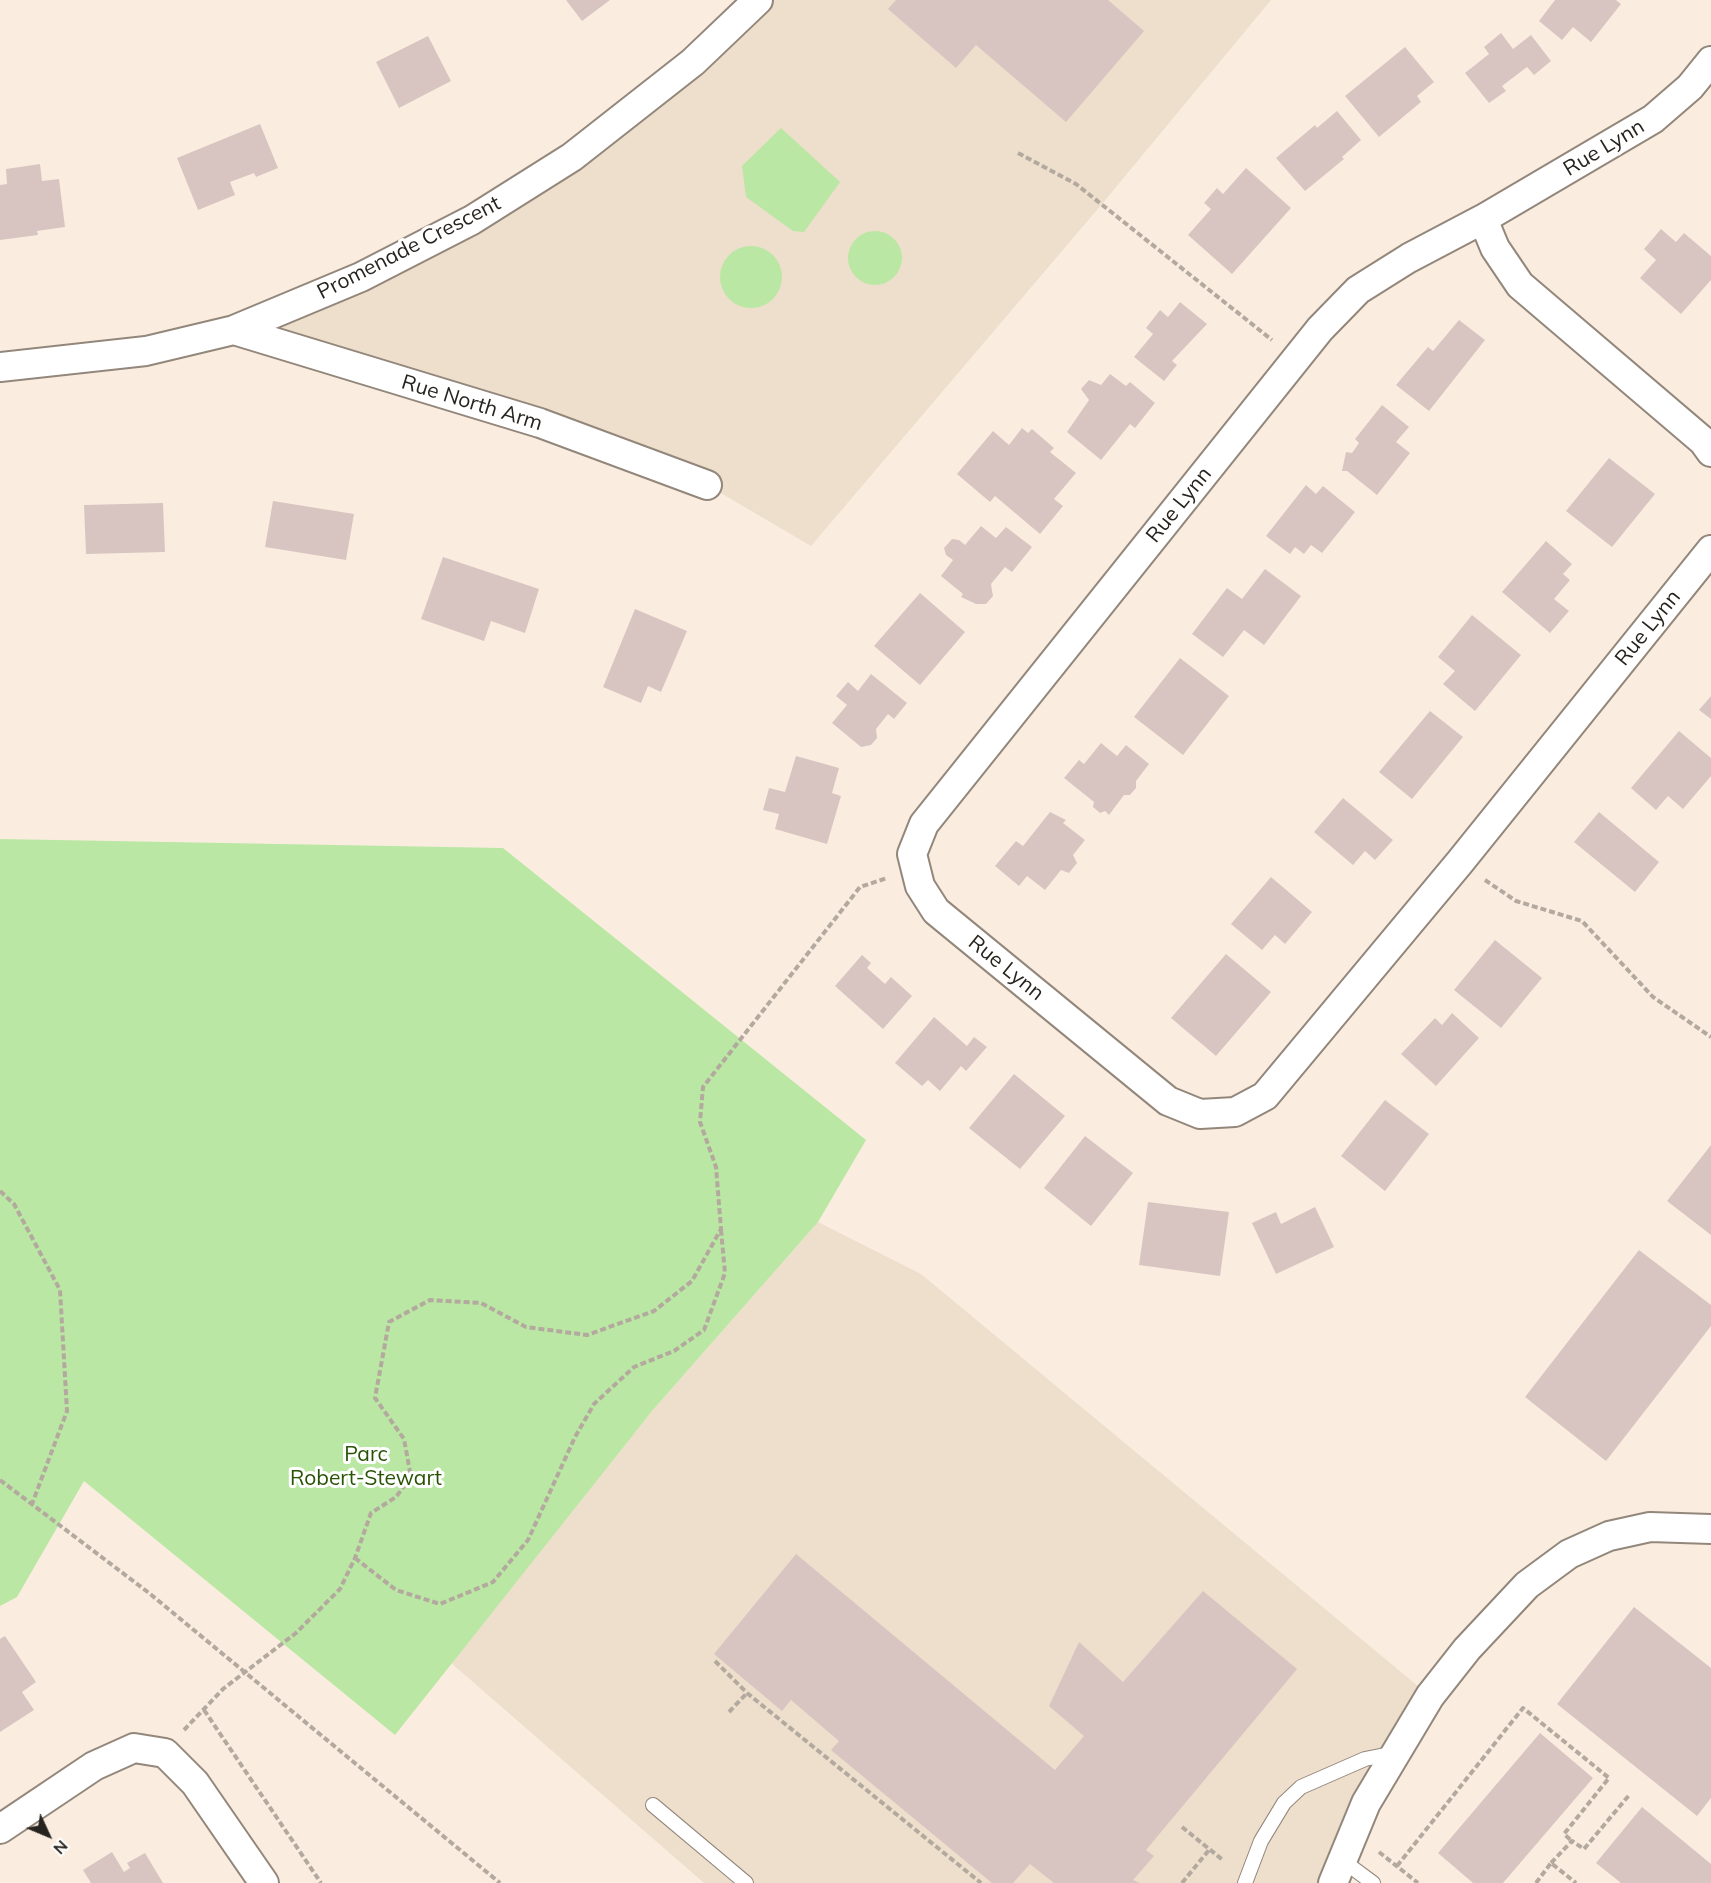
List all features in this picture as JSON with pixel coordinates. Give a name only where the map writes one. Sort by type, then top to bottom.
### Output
[{"type":"street","name":"Promenade Crescent","points":[[0,367],[146,351],[234,330],[361,277],[471,220],[572,157],[693,62],[758,0]]},
{"type":"street","name":"Rue Lynn","points":[[1711,61],[1690,87],[1653,119],[1483,219],[1409,258],[1358,290],[1320,329],[924,824],[912,854],[920,886],[936,911],[1168,1101],[1200,1114],[1235,1112],[1266,1096],[1460,862],[1711,550]]},
{"type":"street","points":[[1483,219],[1495,248],[1520,285],[1703,441],[1711,452]]},
{"type":"street","name":"Rue North Arm","points":[[234,330],[540,423],[707,485]]},
{"type":"street","points":[[1337,1871],[1366,1803],[1430,1696],[1467,1648],[1527,1585],[1569,1554],[1609,1536],[1650,1527],[1711,1529]]},
{"type":"street","points":[[0,1829],[94,1766],[134,1749],[165,1753],[195,1783],[264,1883]]},
{"type":"lane","points":[[1245,1883],[1261,1841],[1284,1803],[1301,1787],[1365,1759],[1395,1753]]},
{"type":"lane","points":[[653,1805],[746,1883]]},
{"type":"lane","points":[[1337,1871],[1373,1883]]},
{"type":"path","points":[[1018,153],[1076,184],[1296,359]]},
{"type":"path","points":[[1460,862],[1516,902],[1581,921],[1653,997],[1674,1014],[1711,1037]]},
{"type":"path","points":[[355,1558],[396,1590],[440,1604],[493,1582],[528,1540],[575,1437],[594,1404],[634,1368],[674,1351],[704,1330],[726,1273],[716,1167],[700,1122],[703,1087],[860,887],[916,868]]},
{"type":"path","points":[[0,1191],[14,1204],[60,1290],[67,1410],[32,1504]]},
{"type":"path","points":[[165,1753],[243,1672],[296,1633],[340,1589],[355,1558],[371,1512],[396,1497],[411,1477],[404,1439],[375,1398],[389,1322],[430,1300],[480,1303],[526,1327],[587,1335],[654,1311],[692,1281],[721,1229]]},
{"type":"path","points":[[0,1480],[149,1593],[500,1883]]},
{"type":"path","points":[[715,1662],[747,1693],[981,1883]]},
{"type":"path","points":[[729,1712],[747,1693]]},
{"type":"path","points":[[1397,1866],[1523,1708],[1609,1778],[1564,1834],[1572,1841],[1584,1849],[1630,1794]]},
{"type":"path","points":[[204,1710],[321,1883]]},
{"type":"path","points":[[1182,1827],[1224,1861]]},
{"type":"path","points":[[1536,1883],[1572,1841]]},
{"type":"path","points":[[1182,1883],[1209,1850]]},
{"type":"path","points":[[1376,1850],[1418,1883]]},
{"type":"path","points":[[1551,1863],[1576,1883]]},
{"type":"shaded area","points":[[758,0],[1271,0],[1102,204],[811,546],[707,485],[234,330],[471,220]]},
{"type":"shaded area","points":[[818,1222],[921,1274],[1430,1696],[1333,1883],[704,1883],[450,1662],[652,1411]]},
{"type":"green space","points":[[781,128],[840,182],[804,232],[793,231],[746,197],[742,166]]},
{"type":"green space","points":[[870,231],[880,231],[890,235],[898,243],[902,258],[898,273],[890,281],[880,285],[870,285],[860,281],[852,273],[848,263],[848,253],[852,243],[860,235]]},
{"type":"green space","points":[[751,246],[773,255],[782,277],[773,299],[751,308],[729,299],[720,277],[729,255]]},
{"type":"green space","name":"Parc Robert-Stewart","points":[[0,839],[503,848],[866,1140],[818,1222],[652,1411],[395,1735],[84,1481],[17,1597],[0,1606]]},
{"type":"building","points":[[566,0],[610,0],[582,21]]},
{"type":"building","points":[[896,0],[1108,0],[1144,31],[1066,122],[976,45],[956,68],[888,9]]},
{"type":"building","points":[[1555,0],[1616,0],[1621,4],[1591,42],[1573,27],[1562,40],[1539,21]]},
{"type":"building","points":[[1501,33],[1513,49],[1531,35],[1551,61],[1534,75],[1527,67],[1502,86],[1506,91],[1489,103],[1465,73],[1489,54],[1484,47]]},
{"type":"building","points":[[428,36],[451,81],[399,108],[376,62]]},
{"type":"building","points":[[1405,47],[1434,82],[1417,96],[1421,102],[1379,137],[1345,96]]},
{"type":"building","points":[[1337,111],[1361,140],[1342,157],[1344,159],[1305,191],[1276,158],[1315,125],[1317,128]]},
{"type":"building","points":[[260,124],[278,168],[256,177],[254,173],[230,182],[235,195],[198,210],[177,158]]},
{"type":"building","points":[[40,164],[42,181],[59,179],[65,227],[37,231],[38,235],[0,240],[0,185],[7,184],[6,169]]},
{"type":"building","points":[[1246,168],[1291,208],[1232,274],[1188,235],[1211,209],[1204,203],[1217,188],[1223,194]]},
{"type":"building","points":[[1661,229],[1676,242],[1684,233],[1711,256],[1711,280],[1681,314],[1640,278],[1656,260],[1644,249]]},
{"type":"building","points":[[1180,302],[1207,324],[1172,361],[1177,365],[1164,381],[1134,357],[1153,334],[1146,328],[1160,310],[1168,317]]},
{"type":"building","points":[[1459,320],[1485,340],[1429,411],[1396,385],[1428,347],[1433,351]]},
{"type":"building","points":[[1110,374],[1126,386],[1130,382],[1155,403],[1135,428],[1130,424],[1101,460],[1067,432],[1089,400],[1081,389],[1089,380],[1101,385]]},
{"type":"building","points":[[1382,405],[1409,427],[1396,442],[1410,453],[1377,495],[1347,471],[1342,471],[1346,452],[1352,453],[1359,443],[1355,439]]},
{"type":"building","points":[[1022,428],[1028,433],[1032,429],[1054,448],[1050,452],[1076,473],[1054,499],[1063,506],[1040,534],[995,496],[990,502],[957,474],[993,431],[1009,445]]},
{"type":"building","points":[[1609,458],[1655,494],[1612,547],[1566,511]]},
{"type":"building","points":[[1306,485],[1316,494],[1323,486],[1355,512],[1322,553],[1311,545],[1304,554],[1295,547],[1290,554],[1266,536]]},
{"type":"building","points":[[273,501],[354,514],[346,560],[265,547]]},
{"type":"building","points":[[163,503],[165,552],[86,554],[84,505]]},
{"type":"building","points":[[981,526],[996,538],[1006,527],[1032,547],[1012,572],[1005,567],[991,584],[993,596],[986,604],[976,604],[961,597],[963,594],[941,576],[953,560],[946,555],[944,548],[952,539],[959,540],[965,545]]},
{"type":"building","points":[[1546,541],[1572,564],[1563,574],[1570,580],[1554,599],[1569,611],[1550,633],[1502,592]]},
{"type":"building","points":[[443,557],[539,589],[525,633],[491,621],[484,641],[421,619]]},
{"type":"building","points":[[1265,569],[1301,596],[1264,645],[1244,630],[1223,657],[1192,634],[1227,588],[1242,599]]},
{"type":"building","points":[[920,593],[965,632],[920,685],[874,646]]},
{"type":"building","points":[[635,609],[687,631],[661,692],[648,686],[641,703],[603,687]]},
{"type":"building","points":[[1472,615],[1521,655],[1475,711],[1443,684],[1455,671],[1438,657]]},
{"type":"building","points":[[1180,658],[1229,696],[1183,755],[1134,717]]},
{"type":"building","points":[[871,674],[907,703],[894,719],[888,714],[876,729],[877,738],[871,745],[861,747],[832,723],[847,705],[836,696],[848,682],[858,691]]},
{"type":"building","points":[[1711,696],[1711,719],[1699,710]]},
{"type":"building","points":[[1430,711],[1463,737],[1412,799],[1379,772]]},
{"type":"building","points":[[1679,731],[1711,758],[1711,776],[1683,809],[1668,796],[1656,810],[1631,788]]},
{"type":"building","points":[[1101,743],[1117,756],[1126,745],[1149,764],[1136,781],[1136,788],[1130,795],[1124,795],[1109,815],[1105,811],[1100,813],[1093,807],[1094,802],[1064,778],[1079,760],[1084,764]]},
{"type":"building","points":[[796,756],[839,768],[832,793],[841,796],[827,844],[775,829],[779,814],[763,810],[769,788],[785,792]]},
{"type":"building","points":[[1343,798],[1393,840],[1375,860],[1365,851],[1353,865],[1314,832]]},
{"type":"building","points":[[1050,812],[1066,820],[1063,823],[1085,840],[1073,855],[1077,863],[1069,873],[1061,870],[1045,890],[1027,876],[1019,886],[995,866],[1016,841],[1023,846]]},
{"type":"building","points":[[1599,812],[1659,862],[1635,892],[1574,842]]},
{"type":"building","points":[[1271,877],[1312,912],[1285,944],[1275,935],[1262,950],[1231,924]]},
{"type":"building","points":[[1495,940],[1542,978],[1501,1028],[1454,990]]},
{"type":"building","points":[[1226,954],[1271,992],[1216,1056],[1171,1018]]},
{"type":"building","points":[[862,955],[871,963],[867,968],[885,984],[891,977],[912,996],[883,1029],[835,986]]},
{"type":"building","points":[[1452,1013],[1479,1038],[1436,1086],[1401,1054],[1435,1018],[1442,1025]]},
{"type":"building","points":[[934,1017],[967,1046],[974,1037],[987,1047],[966,1071],[961,1066],[940,1091],[928,1080],[922,1086],[895,1063]]},
{"type":"building","points":[[1014,1074],[1065,1116],[1020,1169],[969,1128]]},
{"type":"building","points":[[1385,1100],[1429,1134],[1385,1191],[1341,1156]]},
{"type":"building","points":[[1085,1136],[1133,1173],[1091,1226],[1044,1188]]},
{"type":"building","points":[[1711,1145],[1711,1235],[1667,1201]]},
{"type":"building","points":[[1148,1202],[1229,1212],[1220,1276],[1139,1265]]},
{"type":"building","points":[[1315,1207],[1334,1247],[1276,1274],[1252,1223],[1276,1212],[1281,1224]]},
{"type":"building","points":[[1639,1250],[1711,1305],[1711,1326],[1606,1461],[1525,1397]]},
{"type":"building","points":[[796,1554],[1055,1770],[1084,1736],[1049,1706],[1079,1642],[1123,1682],[1203,1591],[1297,1669],[1146,1850],[1154,1856],[1133,1880],[1140,1883],[1054,1883],[1030,1864],[1013,1883],[992,1883],[831,1750],[839,1741],[791,1700],[782,1711],[714,1654]]},
{"type":"building","points":[[1634,1607],[1711,1668],[1711,1798],[1697,1816],[1557,1704]]},
{"type":"building","points":[[5,1636],[36,1682],[22,1692],[34,1710],[0,1732],[0,1639]]},
{"type":"building","points":[[1540,1733],[1593,1778],[1503,1883],[1473,1883],[1438,1853]]},
{"type":"building","points":[[1642,1807],[1711,1864],[1711,1883],[1621,1883],[1596,1863]]},
{"type":"building","points":[[112,1852],[124,1872],[130,1868],[127,1863],[145,1853],[163,1883],[91,1883],[83,1870]]}]
